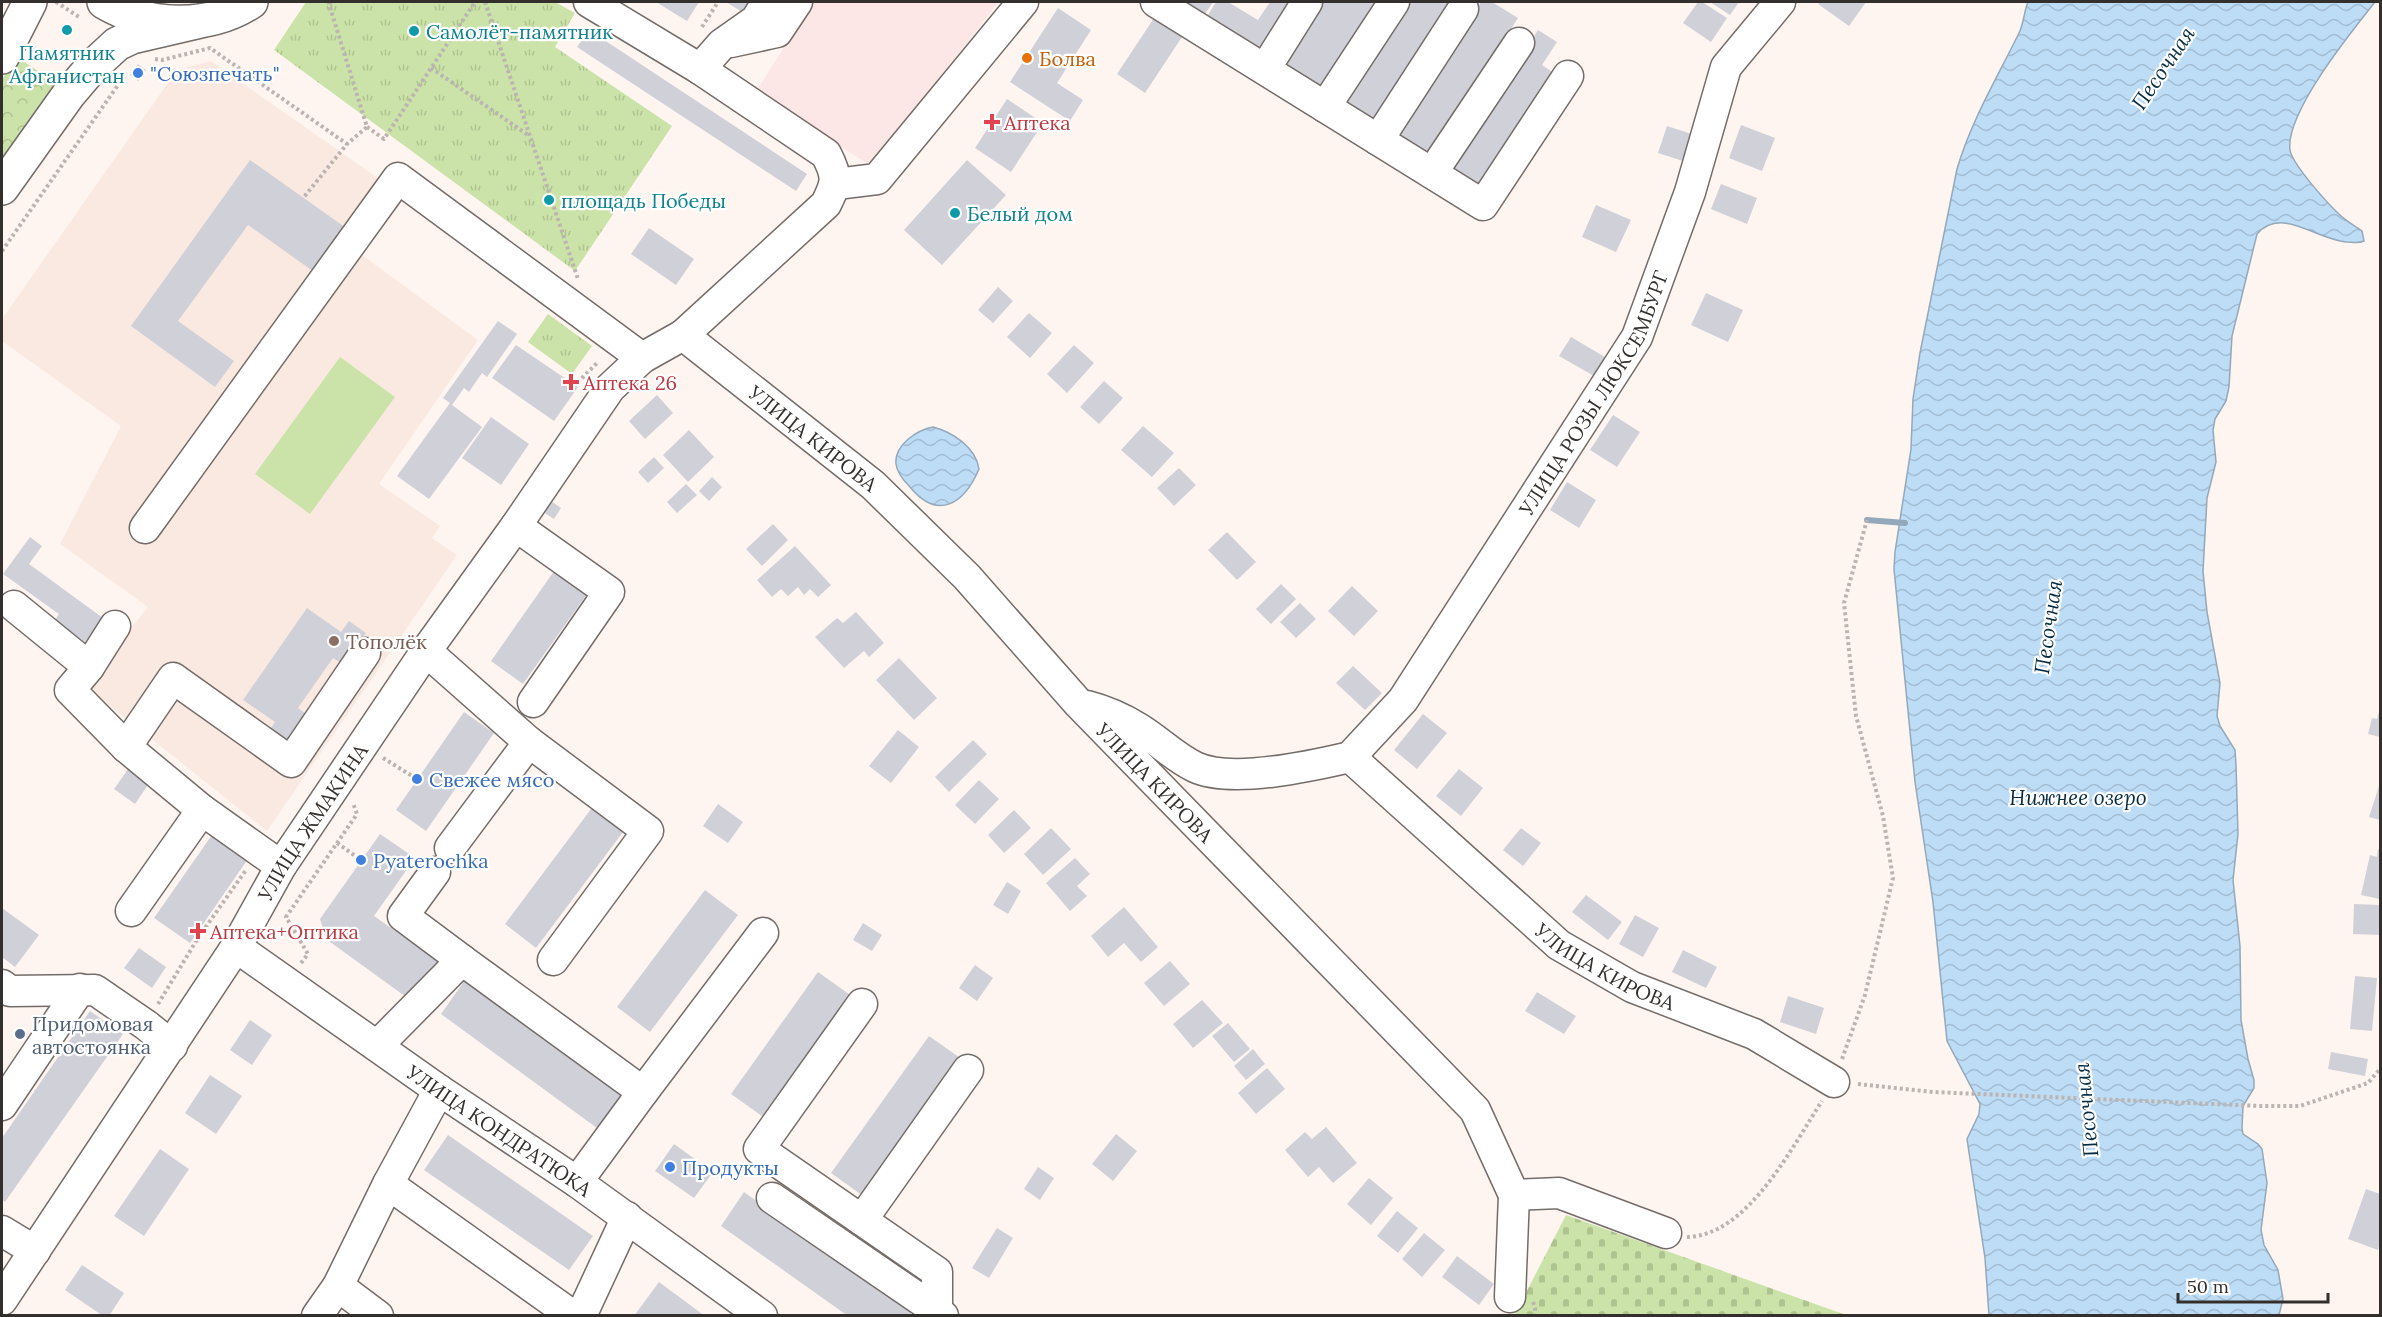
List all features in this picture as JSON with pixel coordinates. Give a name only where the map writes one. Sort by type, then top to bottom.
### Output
[{"type":"main road","points":[[2,57],[30,2]]},
{"type":"main road","points":[[2,188],[69,94],[92,67],[127,51],[132,37],[206,20],[251,2]]},
{"type":"main road","points":[[89,9],[135,15],[158,21],[206,20]]},
{"type":"street","points":[[145,528],[398,178],[642,358],[683,334],[826,204],[836,184],[834,169],[826,154],[700,69],[624,11],[589,2]]},
{"type":"street","points":[[700,69],[722,44],[756,20],[767,2]]},
{"type":"street","points":[[722,44],[777,32],[797,2]]},
{"type":"street","points":[[836,184],[877,179],[1023,2]]},
{"type":"street","points":[[1156,2],[1483,205],[1568,76]]},
{"type":"street","points":[[1265,69],[1307,2]]},
{"type":"street","points":[[1325,107],[1394,2]]},
{"type":"street","name":"УЛИЦА РОЗЫ ЛЮКСЕМБУРГ","points":[[1350,757],[1403,700],[1637,337],[1690,192],[1726,67],[1780,2]]},
{"type":"street","points":[[1378,140],[1463,9]]},
{"type":"street","points":[[1432,173],[1519,43]]},
{"type":"street","name":"УЛИЦА КИРОВА","points":[[683,334],[873,485],[966,577],[1079,704],[1474,1110],[1514,1195],[1510,1297]]},
{"type":"street","name":"УЛИЦА ЖМАКИНА","points":[[2,1300],[236,947],[281,866],[426,651],[516,526],[610,388],[642,358]]},
{"type":"street","points":[[516,526],[609,592],[533,702]]},
{"type":"street","points":[[14,606],[89,667]]},
{"type":"street","points":[[115,626],[89,667],[70,690],[126,747],[202,810],[281,866]]},
{"type":"street","points":[[426,651],[529,742],[648,831],[553,960]]},
{"type":"street","points":[[126,747],[173,678],[291,762],[366,653]]},
{"type":"street","points":[[1079,704],[1110,713],[1139,728],[1178,758],[1197,769],[1217,773],[1293,770],[1350,757]]},
{"type":"street","points":[[529,742],[403,916],[643,1092]]},
{"type":"street","name":"УЛИЦА КИРОВА","points":[[1350,757],[1558,945],[1632,987],[1754,1034],[1834,1082]]},
{"type":"street","points":[[131,911],[202,810]]},
{"type":"street","points":[[577,1182],[763,933]]},
{"type":"street","name":"УЛИЦА КОНДРАТЮКА","points":[[236,947],[439,1090],[627,1217],[762,1316]]},
{"type":"street","points":[[378,1046],[462,960]]},
{"type":"street","points":[[2,985],[10,991],[80,988],[95,990],[146,1024],[172,1046]]},
{"type":"street","points":[[2,1106],[80,988]]},
{"type":"street","points":[[862,1004],[759,1149],[937,1272],[938,1314]]},
{"type":"street","points":[[862,1220],[968,1070]]},
{"type":"street","points":[[317,1316],[338,1286],[388,1184],[439,1090]]},
{"type":"street","points":[[388,1184],[573,1316]]},
{"type":"street","points":[[1514,1195],[1559,1193],[1666,1233]]},
{"type":"street","points":[[772,1198],[938,1314]]},
{"type":"street","points":[[581,1316],[627,1217]]},
{"type":"street","points":[[2,1230],[35,1251]]},
{"type":"street","points":[[338,1286],[378,1316]]},
{"type":"path","points":[[56,2],[89,9],[127,51],[162,60],[210,48],[347,144]]},
{"type":"path","points":[[331,2],[329,4],[367,127],[384,139],[475,2]]},
{"type":"path","points":[[2,251],[127,51]]},
{"type":"path","points":[[431,68],[528,135]]},
{"type":"path","points":[[304,197],[347,144],[367,127]]},
{"type":"path","points":[[571,382],[579,381],[598,362]]},
{"type":"path","points":[[1666,1233],[1682,1237],[1697,1237],[1716,1231],[1733,1220],[1762,1191],[1834,1082],[1865,995],[1893,878],[1883,816],[1856,716],[1844,603],[1867,520]]},
{"type":"path","points":[[288,982],[308,954],[286,917],[357,814],[353,802]]},
{"type":"path","points":[[337,843],[361,860]]},
{"type":"path","points":[[198,932],[198,939]]},
{"type":"path","points":[[1834,1082],[1933,1092],[2300,1106],[2368,1083],[2380,1069]]},
{"type":"shaded area","points":[[813,2],[999,2],[870,165],[755,93]]},
{"type":"shaded area","points":[[211,61],[405,197],[362,255],[478,340],[379,484],[440,526],[432,538],[457,555],[267,831],[85,686],[148,607],[60,544],[121,426],[2,341],[2,319],[177,70]]},
{"type":"green space","name":"площадь Победы","points":[[306,2],[555,2],[575,13],[555,47],[672,126],[575,271],[274,50]]},
{"type":"green space","points":[[17,57],[61,86],[2,168],[2,79]]},
{"type":"green space","points":[[548,314],[592,346],[572,374],[528,342]]},
{"type":"green space","points":[[340,357],[395,397],[310,514],[255,474]]},
{"type":"green space","points":[[1566,1215],[1846,1315],[1514,1316]]},
{"type":"water","name":"Нижнее озеро","points":[[2028,2],[2375,2],[2322,73],[2309,95],[2291,134],[2290,150],[2297,165],[2319,193],[2342,217],[2362,231],[2364,241],[2355,243],[2334,240],[2288,223],[2266,226],[2257,234],[2232,336],[2226,401],[2215,419],[2213,430],[2216,462],[2207,498],[2203,571],[2207,612],[2220,683],[2217,716],[2220,726],[2235,750],[2238,834],[2233,880],[2240,946],[2241,1020],[2254,1080],[2254,1088],[2243,1106],[2242,1128],[2243,1134],[2262,1149],[2267,1183],[2261,1230],[2264,1245],[2278,1270],[2283,1299],[2279,1315],[1989,1315],[1985,1258],[1967,1139],[1979,1114],[1980,1104],[1947,1041],[1933,902],[1915,782],[1894,569],[1911,449],[1913,399],[1920,353],[1957,169],[1977,117],[2021,29]]},
{"type":"water","points":[[933,427],[955,437],[968,447],[979,469],[966,491],[949,504],[930,503],[920,497],[901,477],[896,464],[896,457],[908,439],[920,431]]},
{"type":"building","points":[[656,2],[699,2],[687,21]]},
{"type":"building","points":[[726,2],[751,2],[744,13]]},
{"type":"building","points":[[1180,2],[1213,2],[1203,17]]},
{"type":"building","points":[[1216,2],[1228,2],[1258,20],[1270,2],[1292,2],[1260,52],[1206,18]]},
{"type":"building","points":[[1323,2],[1379,2],[1322,91],[1282,66]]},
{"type":"building","points":[[1408,2],[1452,2],[1374,124],[1342,103]]},
{"type":"building","points":[[1481,2],[1492,2],[1518,18],[1428,158],[1395,136]]},
{"type":"building","points":[[1698,2],[1702,2],[1727,18],[1711,42],[1683,23]]},
{"type":"building","points":[[1710,2],[1739,2],[1730,15]]},
{"type":"building","points":[[1820,2],[1866,2],[1849,26],[1818,4]]},
{"type":"building","points":[[1058,8],[1091,30],[1057,83],[1083,100],[1070,121],[1010,82]]},
{"type":"building","points":[[1154,18],[1182,37],[1145,93],[1117,74]]},
{"type":"building","points":[[589,30],[807,174],[796,191],[577,47]]},
{"type":"building","points":[[1538,30],[1557,42],[1542,65],[1557,75],[1481,191],[1447,169]]},
{"type":"building","name":"\"Союзпечать\"","points":[[138,64],[146,70],[138,81],[130,75]]},
{"type":"building","points":[[1007,99],[1043,123],[1011,172],[975,148]]},
{"type":"building","points":[[1741,125],[1775,138],[1762,171],[1729,158]]},
{"type":"building","points":[[1667,126],[1695,135],[1686,162],[1658,153]]},
{"type":"building","points":[[250,160],[349,230],[317,274],[248,225],[178,321],[234,361],[215,387],[131,326]]},
{"type":"building","name":"Белый дом","points":[[967,160],[1006,195],[942,265],[904,230]]},
{"type":"building","points":[[1721,184],[1757,198],[1747,224],[1711,209]]},
{"type":"building","points":[[1596,205],[1631,220],[1616,252],[1582,237]]},
{"type":"building","points":[[649,228],[694,259],[676,285],[631,254]]},
{"type":"building","points":[[998,287],[1013,301],[993,323],[978,310]]},
{"type":"building","points":[[1706,293],[1743,310],[1728,342],[1691,325]]},
{"type":"building","points":[[1029,313],[1052,333],[1030,358],[1007,337]]},
{"type":"building","points":[[498,321],[517,334],[487,377],[482,373],[469,392],[464,388],[452,405],[482,427],[429,499],[397,476],[450,403],[443,398]]},
{"type":"building","points":[[1571,337],[1605,357],[1594,376],[1559,356]]},
{"type":"building","points":[[516,345],[578,387],[554,421],[492,378]]},
{"type":"building","points":[[1074,345],[1094,363],[1067,393],[1047,374]]},
{"type":"building","points":[[1104,381],[1123,398],[1099,424],[1080,407]]},
{"type":"building","points":[[657,395],[673,413],[645,439],[629,421]]},
{"type":"building","points":[[1613,415],[1640,432],[1617,467],[1590,450]]},
{"type":"building","points":[[491,417],[529,444],[501,485],[462,458]]},
{"type":"building","points":[[1143,426],[1174,453],[1152,477],[1121,450]]},
{"type":"building","points":[[689,430],[714,457],[688,482],[663,455]]},
{"type":"building","points":[[654,457],[664,468],[648,483],[638,472]]},
{"type":"building","points":[[1179,468],[1196,485],[1174,506],[1157,488]]},
{"type":"building","points":[[712,477],[722,487],[709,501],[699,491]]},
{"type":"building","points":[[1567,482],[1596,500],[1579,528],[1550,510]]},
{"type":"building","points":[[686,484],[697,495],[677,513],[667,502]]},
{"type":"building","points":[[551,501],[561,508],[554,519],[543,512]]},
{"type":"building","points":[[773,524],[788,540],[762,566],[746,549]]},
{"type":"building","points":[[1227,532],[1256,562],[1237,580],[1208,550]]},
{"type":"building","points":[[30,537],[42,546],[29,564],[103,618],[85,642],[55,620],[59,614],[3,574]]},
{"type":"building","points":[[795,546],[831,585],[818,597],[810,589],[804,595],[798,587],[788,596],[781,589],[772,597],[757,580]]},
{"type":"building","points":[[559,564],[592,587],[523,684],[491,661]]},
{"type":"building","points":[[1281,584],[1296,599],[1271,624],[1256,609]]},
{"type":"building","points":[[1352,586],[1378,611],[1354,636],[1328,611]]},
{"type":"building","points":[[1300,603],[1316,619],[1296,638],[1280,622]]},
{"type":"building","points":[[307,608],[341,632],[349,621],[366,633],[344,665],[333,658],[298,708],[309,716],[288,745],[269,731],[275,722],[243,700]]},
{"type":"building","points":[[856,612],[884,643],[869,657],[864,651],[844,668],[815,637],[837,618],[843,623]]},
{"type":"building","points":[[899,658],[937,698],[914,720],[876,680]]},
{"type":"building","points":[[1353,666],[1382,693],[1365,710],[1336,683]]},
{"type":"building","points":[[2380,708],[2380,737],[2368,734],[2372,718],[2377,719]]},
{"type":"building","points":[[464,712],[494,733],[426,831],[396,810]]},
{"type":"building","points":[[1423,714],[1447,733],[1417,769],[1394,750]]},
{"type":"building","points":[[898,730],[919,747],[891,783],[869,766]]},
{"type":"building","points":[[973,740],[987,754],[949,792],[935,777]]},
{"type":"building","points":[[131,765],[152,779],[135,804],[114,789]]},
{"type":"building","points":[[1459,769],[1483,788],[1461,816],[1436,796]]},
{"type":"building","points":[[979,780],[999,799],[975,824],[955,805]]},
{"type":"building","points":[[2380,783],[2380,820],[2369,817]]},
{"type":"building","points":[[718,804],[743,822],[728,843],[703,826]]},
{"type":"building","points":[[594,805],[626,828],[536,948],[505,924]]},
{"type":"building","points":[[1014,810],[1031,828],[1004,853],[988,835]]},
{"type":"building","points":[[1051,828],[1071,849],[1043,875],[1024,854]]},
{"type":"building","points":[[1521,828],[1541,843],[1523,866],[1503,850]]},
{"type":"building","points":[[214,832],[250,856],[190,943],[154,918]]},
{"type":"building","points":[[380,834],[415,858],[374,916],[441,963],[413,1002],[326,939],[320,919]]},
{"type":"building","points":[[2378,849],[2380,850],[2380,899],[2361,895],[2370,855],[2377,857]]},
{"type":"building","points":[[1075,858],[1090,874],[1077,886],[1087,896],[1070,911],[1046,883]]},
{"type":"building","points":[[1007,882],[1021,891],[1008,914],[993,905]]},
{"type":"building","points":[[705,890],[738,915],[650,1032],[617,1007]]},
{"type":"building","points":[[1586,895],[1622,922],[1608,940],[1572,912]]},
{"type":"building","points":[[2354,904],[2380,905],[2380,935],[2353,934]]},
{"type":"building","points":[[1124,907],[1158,947],[1141,962],[1124,943],[1108,957],[1091,936]]},
{"type":"building","points":[[2,908],[39,935],[15,967],[2,957]]},
{"type":"building","points":[[1635,915],[1659,928],[1643,957],[1619,944]]},
{"type":"building","points":[[863,923],[882,935],[872,951],[853,940]]},
{"type":"building","points":[[139,948],[166,967],[152,988],[124,968]]},
{"type":"building","points":[[1683,950],[1717,967],[1706,988],[1672,972]]},
{"type":"building","points":[[1170,961],[1190,984],[1164,1006],[1144,983]]},
{"type":"building","points":[[975,965],[993,978],[977,1001],[959,988]]},
{"type":"building","points":[[818,972],[853,997],[766,1119],[731,1094]]},
{"type":"building","points":[[2355,976],[2377,978],[2372,1031],[2350,1029]]},
{"type":"building","points":[[465,980],[625,1097],[601,1131],[441,1014]]},
{"type":"building","points":[[1537,992],[1576,1016],[1564,1034],[1525,1011]]},
{"type":"building","points":[[1788,996],[1824,1008],[1816,1034],[1780,1022]]},
{"type":"building","points":[[1202,1000],[1223,1023],[1193,1048],[1173,1024]]},
{"type":"building","points":[[90,1011],[123,1034],[5,1202],[2,1199],[2,1138]]},
{"type":"building","points":[[250,1020],[272,1035],[252,1065],[230,1050]]},
{"type":"building","points":[[1228,1023],[1250,1049],[1234,1062],[1212,1036]]},
{"type":"building","points":[[929,1036],[963,1060],[866,1198],[831,1173]]},
{"type":"building","points":[[1253,1049],[1265,1064],[1246,1080],[1234,1066]]},
{"type":"building","points":[[2331,1052],[2368,1059],[2365,1076],[2328,1069]]},
{"type":"building","points":[[1267,1068],[1285,1089],[1256,1114],[1238,1093]]},
{"type":"building","points":[[210,1075],[242,1096],[216,1134],[185,1113]]},
{"type":"building","points":[[1326,1127],[1357,1163],[1333,1183],[1319,1167],[1308,1177],[1285,1150],[1305,1132],[1312,1139]]},
{"type":"building","points":[[1116,1134],[1137,1151],[1113,1181],[1092,1164]]},
{"type":"building","points":[[448,1135],[593,1236],[569,1270],[424,1170]]},
{"type":"building","points":[[674,1144],[713,1172],[694,1198],[655,1171]]},
{"type":"building","points":[[160,1149],[189,1169],[144,1236],[114,1216]]},
{"type":"building","points":[[1038,1167],[1054,1178],[1040,1200],[1024,1189]]},
{"type":"building","points":[[1369,1178],[1393,1198],[1371,1225],[1347,1204]]},
{"type":"building","points":[[2366,1189],[2380,1194],[2378,1250],[2348,1239]]},
{"type":"building","points":[[744,1192],[912,1311],[908,1316],[848,1316],[721,1226]]},
{"type":"building","points":[[1397,1211],[1418,1228],[1398,1253],[1377,1236]]},
{"type":"building","points":[[997,1228],[1013,1238],[989,1278],[972,1268]]},
{"type":"building","points":[[1424,1233],[1445,1250],[1422,1277],[1402,1259]]},
{"type":"building","points":[[1457,1256],[1494,1284],[1479,1305],[1442,1277]]},
{"type":"building","points":[[82,1265],[124,1293],[109,1316],[103,1316],[65,1290]]},
{"type":"building","points":[[659,1282],[705,1316],[634,1316]]},
{"type":"waterway","points":[[1867,520],[1905,523]]},
{"type":"place","name":"Памятник Афганистан","points":[[67,30]]},
{"type":"place","name":"Самолёт-памятник","points":[[414,31]]},
{"type":"place","name":"Болва","points":[[1027,58]]},
{"type":"place","name":"\"Союзпечать\"","points":[[138,73]]},
{"type":"place","name":"Аптека","points":[[992,122]]},
{"type":"place","name":"площадь Победы","points":[[549,200]]},
{"type":"place","name":"Белый дом","points":[[955,213]]},
{"type":"place","name":"Аптека 26","points":[[571,382]]},
{"type":"place","name":"Тополёк","points":[[334,641]]},
{"type":"place","name":"Свежее мясо","points":[[417,779]]},
{"type":"place","name":"Pyaterochka","points":[[361,860]]},
{"type":"place","name":"Аптека+Оптика","points":[[198,931]]},
{"type":"place","name":"Придомовая автостоянка","points":[[20,1034]]},
{"type":"place","name":"Продукты","points":[[670,1167]]},
{"type":"water label","name":"Песочная","points":[[2163,68]]},
{"type":"water label","name":"Песочная","points":[[2048,627]]},
{"type":"water label","name":"Песочная","points":[[2086,1110]]}]
